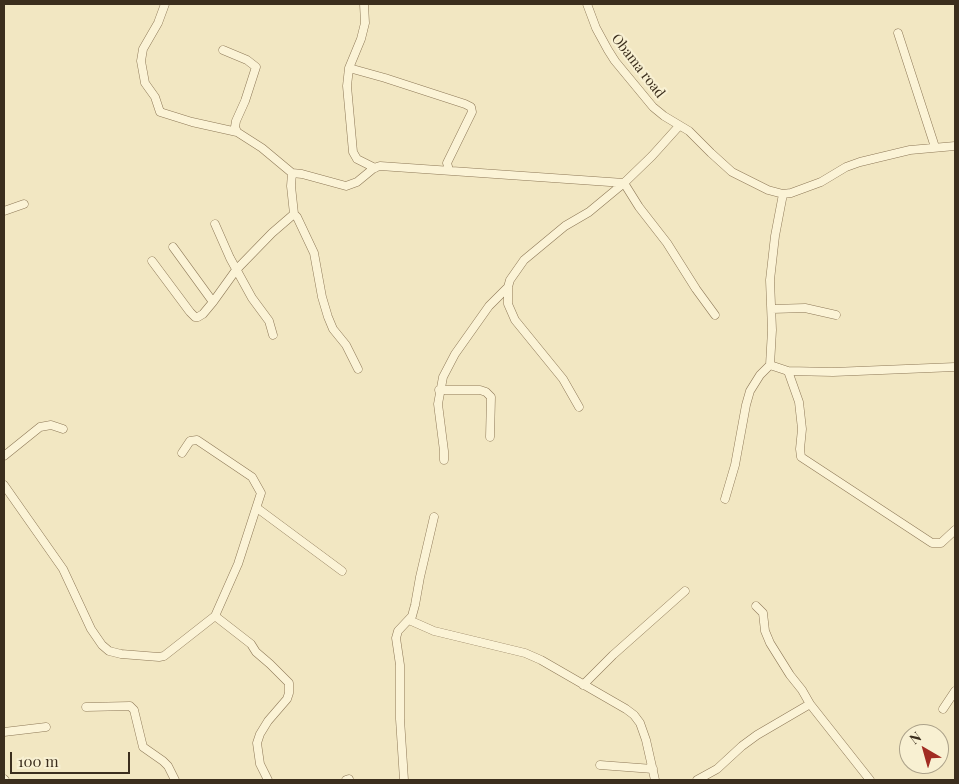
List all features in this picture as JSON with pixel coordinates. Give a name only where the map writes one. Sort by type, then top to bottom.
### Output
[{"type":"street","points":[[164,4],[158,23],[143,48],[141,62],[145,83],[154,97],[160,112],[192,122],[237,132],[262,148],[292,173],[346,186],[357,182],[380,166],[624,183]]},
{"type":"street","points":[[364,4],[365,24],[349,68],[347,86],[352,152],[358,160],[375,168]]},
{"type":"street","name":"Obama road","points":[[587,4],[601,39],[615,61],[653,107],[679,126],[689,130],[711,154],[732,172],[753,184],[783,194]]},
{"type":"street","points":[[898,33],[935,148]]},
{"type":"street","points":[[223,50],[247,60],[256,67],[236,121],[235,127],[237,132]]},
{"type":"street","points":[[349,68],[394,80],[465,104],[471,108],[472,112],[447,163],[449,170]]},
{"type":"street","points":[[444,460],[438,404],[439,390],[442,377],[455,354],[490,306],[508,287],[516,269],[524,260],[565,226],[589,212],[624,183],[679,126]]},
{"type":"street","points":[[725,499],[735,466],[750,391],[760,375],[770,365],[772,309],[770,280],[783,194],[802,190],[821,182],[846,167],[910,150],[955,146]]},
{"type":"street","points":[[292,173],[291,186],[294,214],[305,232],[314,253],[322,297],[333,329],[346,345],[358,369]]},
{"type":"street","points":[[624,183],[715,315]]},
{"type":"street","points":[[4,211],[24,204]]},
{"type":"street","points":[[152,261],[195,317],[203,314],[236,270],[272,233],[294,214]]},
{"type":"street","points":[[215,224],[236,270],[269,322],[273,335]]},
{"type":"street","points":[[172,247],[213,302]]},
{"type":"street","points":[[508,287],[508,304],[519,326],[563,379],[580,406]]},
{"type":"street","points":[[772,309],[805,308],[836,315]]},
{"type":"street","points":[[770,365],[788,371],[858,372],[955,367]]},
{"type":"street","points":[[788,371],[799,402],[802,429],[801,457],[932,543],[941,543],[955,530]]},
{"type":"street","points":[[439,390],[480,390],[486,392],[491,397],[490,437]]},
{"type":"street","points":[[4,456],[40,427],[51,425],[63,429]]},
{"type":"street","points":[[4,485],[58,561],[91,630],[102,645],[109,651],[121,654],[164,656],[215,616],[238,564],[261,492],[252,476],[197,440],[190,441],[182,453]]},
{"type":"street","points":[[257,508],[342,571]]},
{"type":"street","points":[[404,780],[400,665],[396,638],[398,631],[409,620],[416,605],[420,577],[434,517]]},
{"type":"street","points":[[583,684],[685,591]]},
{"type":"street","points":[[756,606],[763,613],[763,624],[770,643],[810,704],[870,780]]},
{"type":"street","points":[[215,616],[250,644],[289,683],[287,699],[268,721],[257,743],[260,764],[268,780]]},
{"type":"street","points":[[409,620],[434,631],[525,653],[541,660],[634,715],[640,723],[655,780]]},
{"type":"street","points":[[943,709],[955,691]]},
{"type":"street","points":[[697,780],[717,769],[757,735],[810,704]]},
{"type":"street","points":[[86,707],[130,706],[134,710],[143,747],[168,766],[174,780]]},
{"type":"street","points":[[4,732],[46,727]]},
{"type":"street","points":[[600,765],[653,769]]}]
